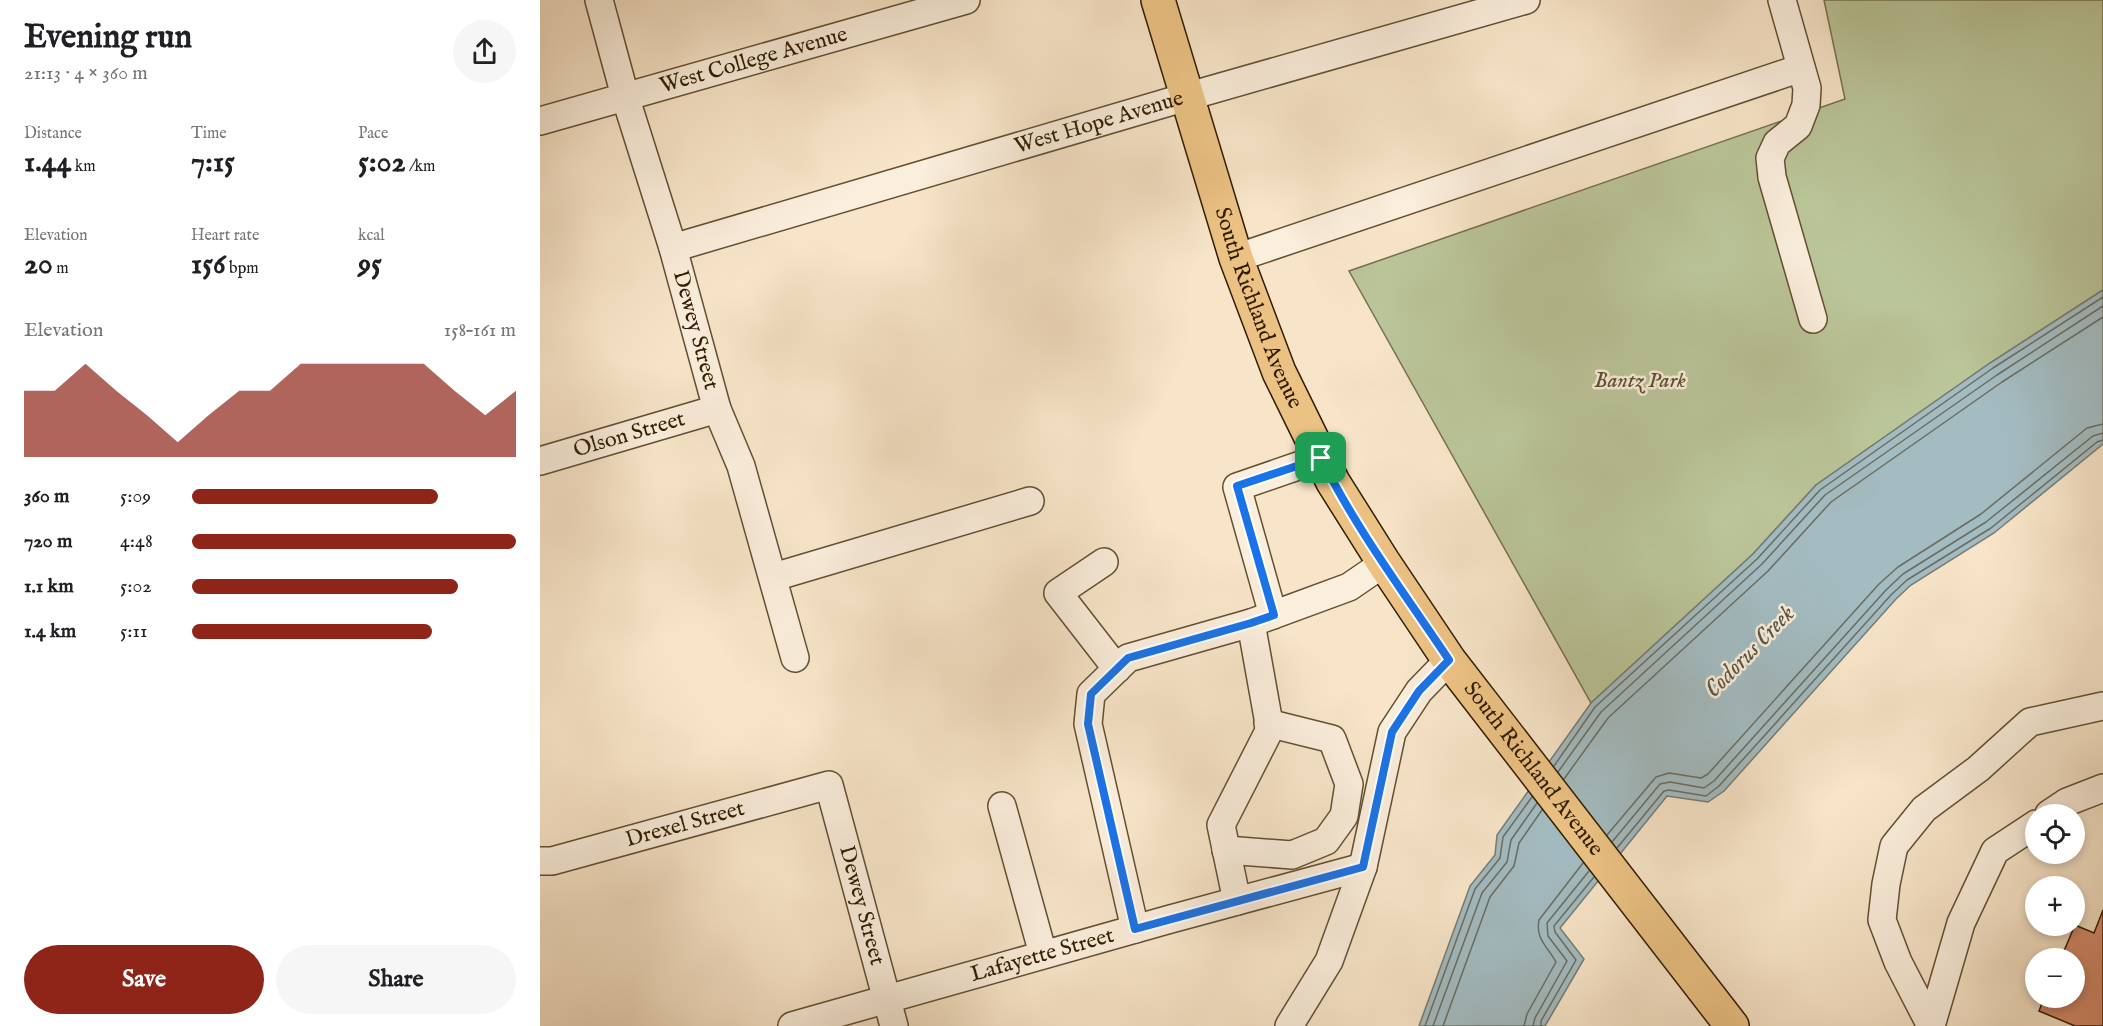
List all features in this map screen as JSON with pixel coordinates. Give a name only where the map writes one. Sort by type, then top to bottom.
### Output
[{"type":"main road","name":"South Richland Avenue","points":[[1158,0],[1236,258],[1279,372],[1333,482],[1383,563],[1449,660],[1732,1026]]},
{"type":"street","name":"Dewey Street","points":[[599,0],[625,96],[673,248],[717,408],[741,466],[795,658]]},
{"type":"street","name":"West College Avenue","points":[[540,122],[966,0]]},
{"type":"street","name":"West Hope Avenue","points":[[673,248],[1526,0]]},
{"type":"street","points":[[1782,0],[1806,88],[1806,105],[1798,126],[1778,143],[1770,158],[1772,177],[1813,319]]},
{"type":"street","points":[[1236,258],[1801,68]]},
{"type":"street","name":"Olson Street","points":[[540,461],[717,408]]},
{"type":"street","points":[[1237,901],[1221,825],[1270,729],[1262,619],[1237,486],[1321,458]]},
{"type":"street","points":[[774,577],[1030,501]]},
{"type":"street","points":[[1104,562],[1058,592],[1117,669]]},
{"type":"street","points":[[1135,929],[1088,724],[1091,694],[1128,658],[1262,619],[1350,587],[1383,563]]},
{"type":"street","points":[[1289,1026],[1329,961],[1363,867],[1392,732],[1419,691],[1449,660]]},
{"type":"street","points":[[1931,1026],[1898,962],[1882,920],[1886,884],[1894,846],[1924,809],[1978,769],[2030,722],[2103,706]]},
{"type":"street","points":[[1227,850],[1293,855],[1326,841],[1344,816],[1349,784],[1332,738],[1268,723]]},
{"type":"street","name":"Dewey Street","points":[[829,785],[894,1026]]},
{"type":"street","name":"Drexel Street","points":[[540,861],[552,861],[829,785]]},
{"type":"street","points":[[2064,804],[2103,788]]},
{"type":"street","points":[[1002,806],[1043,954]]},
{"type":"street","points":[[1931,1026],[1961,923],[1995,851],[2025,831]]},
{"type":"street","name":"Lafayette Street","points":[[792,1026],[1043,954],[1363,867]]},
{"type":"green space","name":"Bantz Park","points":[[1824,0],[2103,0],[2103,290],[1990,363],[1816,485],[1753,554],[1591,703],[1349,271],[1845,99]]},
{"type":"water","name":"Codorus Creek","points":[[2103,290],[2103,444],[1994,533],[1911,585],[1724,791],[1708,802],[1667,796],[1560,928],[1584,959],[1545,1026],[1419,1026],[1470,886],[1495,855],[1497,835],[1591,703],[1753,554],[1816,485],[1990,363]]},
{"type":"building","points":[[2103,910],[2103,1026],[2075,1026],[2039,1011],[2040,1008],[2085,1008],[2085,948],[2065,948],[2070,936],[2085,936],[2085,929],[2094,933]]},
{"type":"route","points":[[1321,458],[1333,482],[1383,563],[1449,660],[1419,691],[1392,732],[1363,867],[1135,929],[1088,724],[1091,694],[1128,658],[1274,615],[1237,486],[1321,458]]}]
